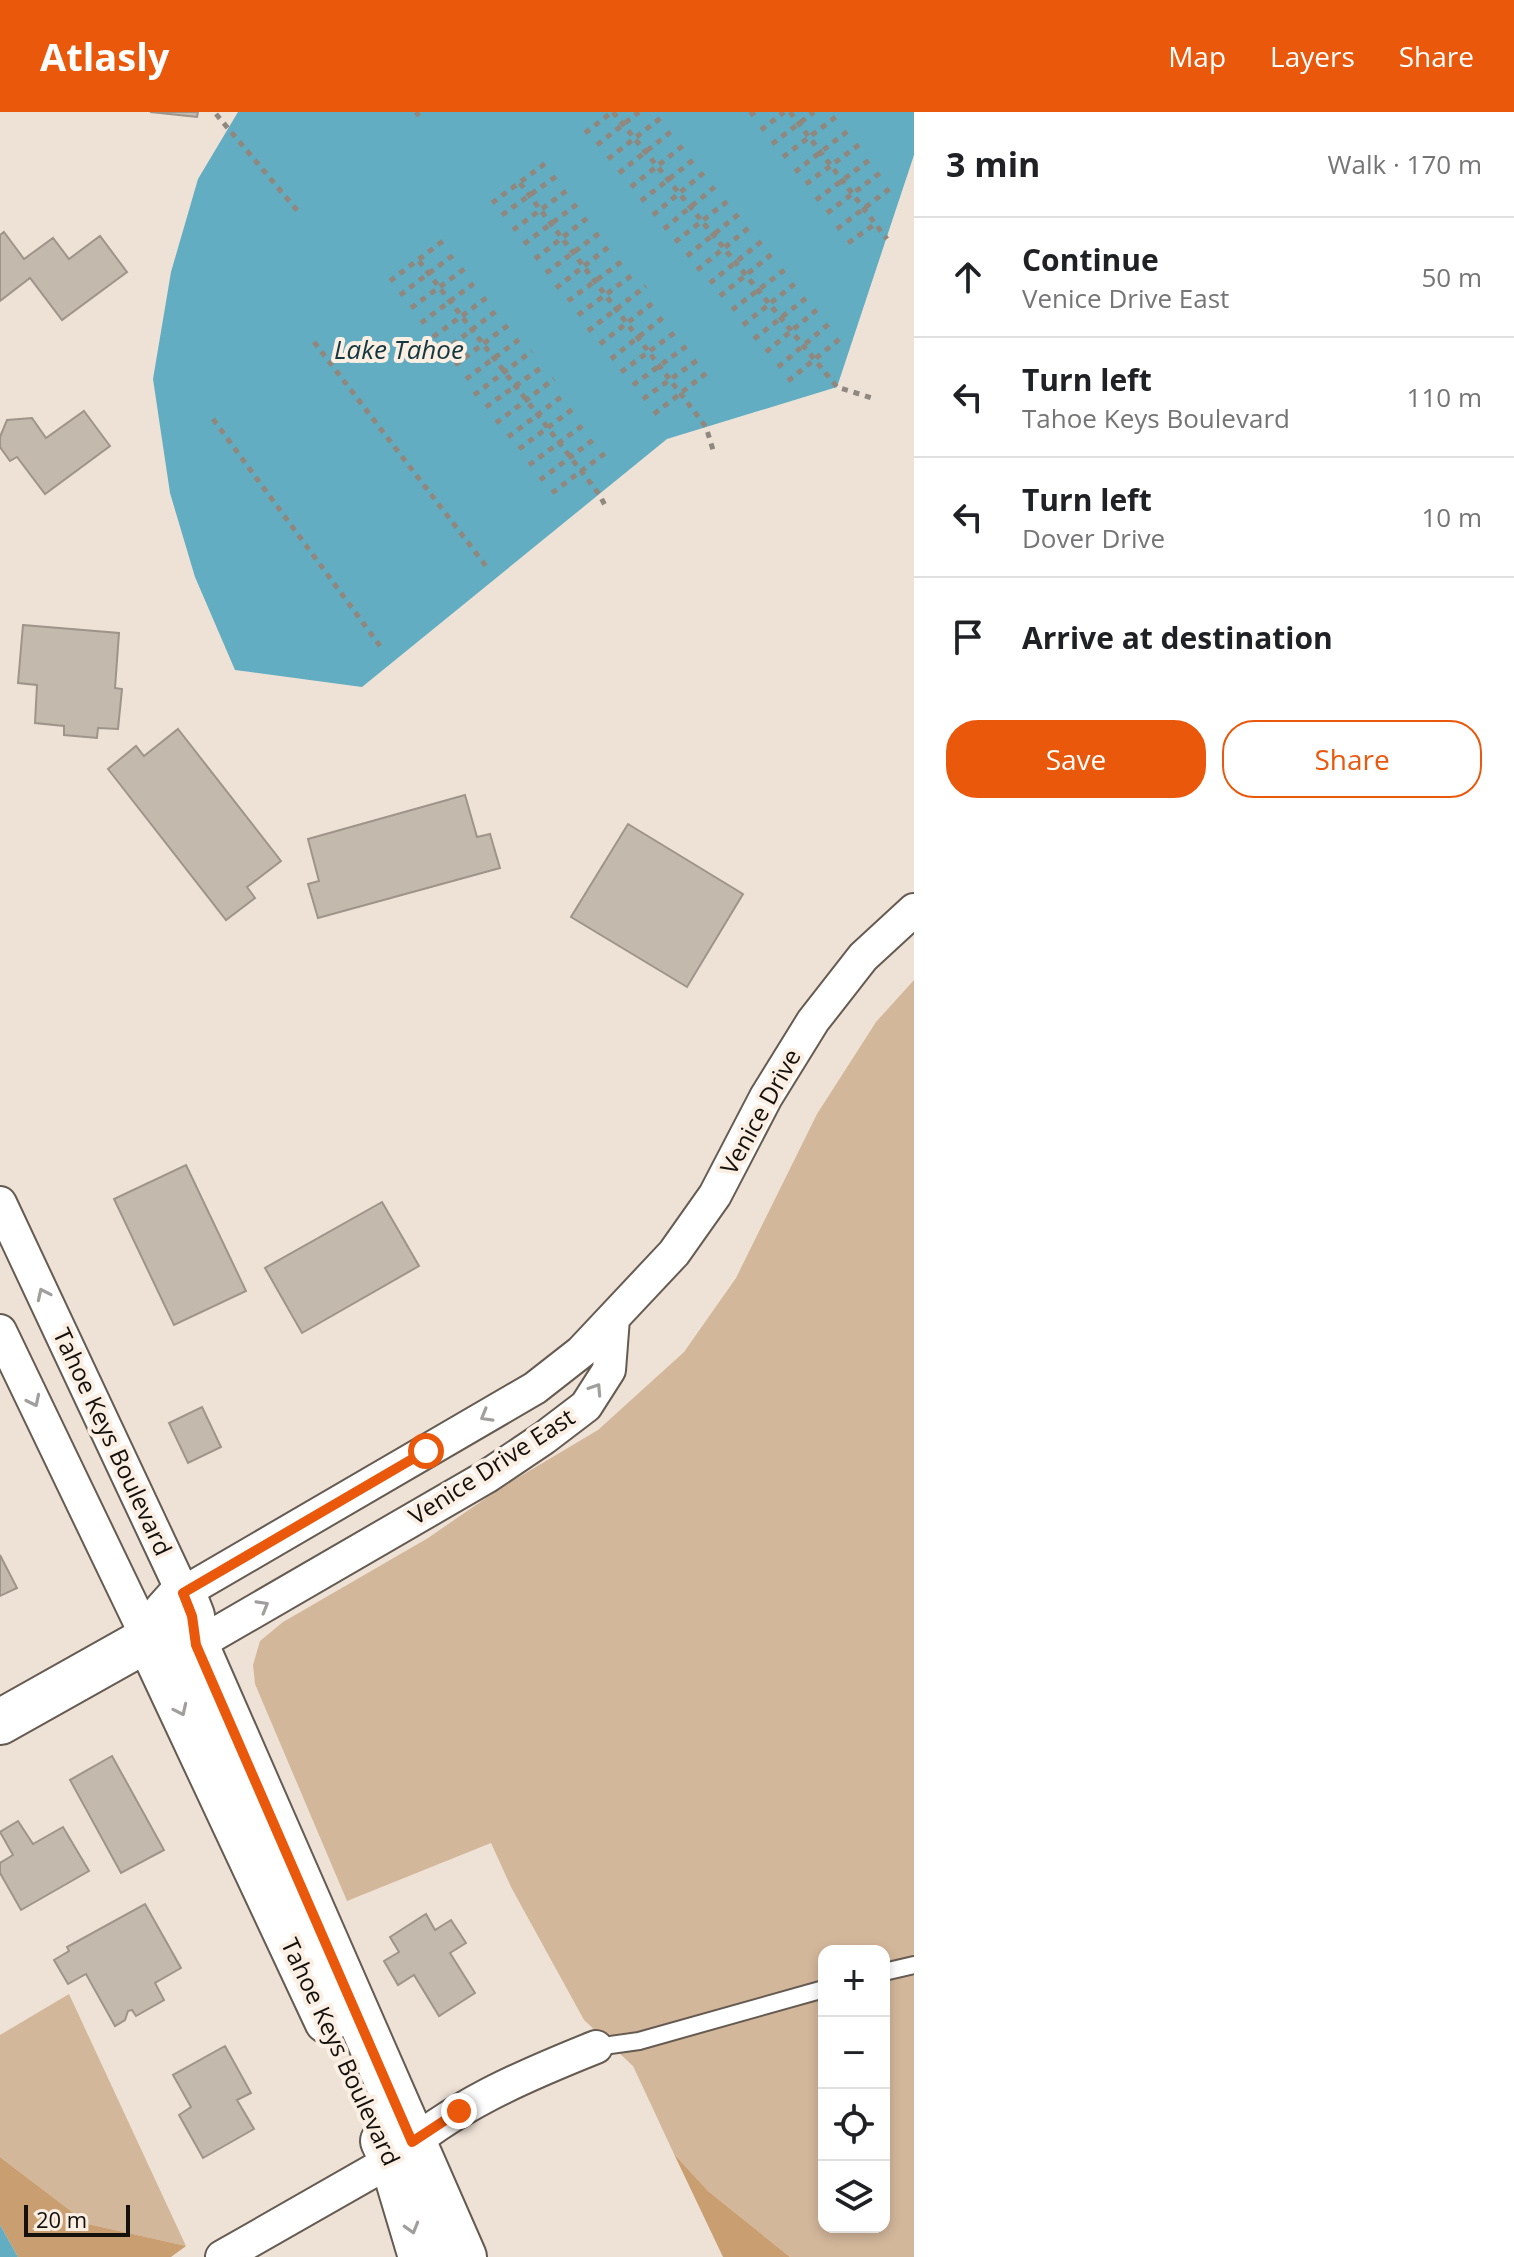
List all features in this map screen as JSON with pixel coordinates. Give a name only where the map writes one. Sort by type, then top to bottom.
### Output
[{"type":"street","name":"Venice Drive","points":[[613,1318],[674,1253],[715,1195],[766,1097],[813,1021],[863,957],[914,910]]},
{"type":"street","name":"Tahoe Keys Boulevard","points":[[0,1203],[183,1593],[192,1616],[196,1645],[402,2151],[421,2257]]},
{"type":"street","name":"Venice Drive East","points":[[148,1639],[183,1593],[535,1388],[581,1352],[613,1318]]},
{"type":"street","name":"Venice Drive East","points":[[196,1645],[486,1477],[586,1406],[609,1370],[613,1318]]},
{"type":"street","name":"Tahoe Keys Boulevard","points":[[0,1331],[148,1639],[402,2151],[464,2257]]},
{"type":"street","points":[[0,1722],[148,1639],[178,1646],[196,1645]]},
{"type":"street","points":[[222,2257],[402,2151],[483,2095],[596,2047]]},
{"type":"lane","points":[[890,1971],[914,1965]]},
{"type":"lane","points":[[596,2047],[639,2041],[818,1991]]},
{"type":"path","points":[[585,133],[613,112],[837,387],[872,398]]},
{"type":"path","points":[[597,145],[639,112]]},
{"type":"path","points":[[761,130],[787,112],[887,239]]},
{"type":"path","points":[[772,144],[814,112]]},
{"type":"path","points":[[216,114],[301,215]]},
{"type":"path","points":[[783,157],[837,116]]},
{"type":"path","points":[[608,159],[662,117]]},
{"type":"path","points":[[619,173],[673,130]]},
{"type":"path","points":[[795,172],[849,130]]},
{"type":"path","points":[[631,187],[685,144]]},
{"type":"path","points":[[806,184],[860,144]]},
{"type":"path","points":[[641,201],[697,157]]},
{"type":"path","points":[[816,200],[872,158]]},
{"type":"path","points":[[492,203],[547,162]]},
{"type":"path","points":[[653,215],[707,170]]},
{"type":"path","points":[[827,213],[884,170]]},
{"type":"path","points":[[502,215],[558,175]]},
{"type":"path","points":[[520,183],[706,427],[714,453]]},
{"type":"path","points":[[664,229],[717,185]]},
{"type":"path","points":[[837,229],[893,186]]},
{"type":"path","points":[[513,230],[569,189]]},
{"type":"path","points":[[675,242],[729,200]]},
{"type":"path","points":[[524,244],[580,202]]},
{"type":"path","points":[[687,256],[740,213]]},
{"type":"path","points":[[535,259],[590,216]]},
{"type":"path","points":[[848,243],[875,224]]},
{"type":"path","points":[[697,270],[751,226]]},
{"type":"path","points":[[546,273],[602,231]]},
{"type":"path","points":[[390,281],[447,238]]},
{"type":"path","points":[[710,283],[763,240]]},
{"type":"path","points":[[556,288],[611,245]]},
{"type":"path","points":[[400,295],[456,253]]},
{"type":"path","points":[[720,296],[773,253]]},
{"type":"path","points":[[568,301],[625,259]]},
{"type":"path","points":[[419,261],[607,509]]},
{"type":"path","points":[[411,308],[467,267]]},
{"type":"path","points":[[732,310],[787,268]]},
{"type":"path","points":[[578,315],[635,273]]},
{"type":"path","points":[[421,323],[477,281]]},
{"type":"path","points":[[743,325],[797,282]]},
{"type":"path","points":[[588,331],[646,286]]},
{"type":"path","points":[[754,339],[810,295]]},
{"type":"path","points":[[433,337],[489,296]]},
{"type":"path","points":[[600,344],[654,302]]},
{"type":"path","points":[[443,352],[500,308]]},
{"type":"path","points":[[766,352],[819,308]]},
{"type":"path","points":[[611,359],[666,315]]},
{"type":"path","points":[[778,367],[831,322]]},
{"type":"path","points":[[455,365],[511,323]]},
{"type":"path","points":[[621,372],[677,331]]},
{"type":"path","points":[[788,381],[842,337]]},
{"type":"path","points":[[466,379],[521,338]]},
{"type":"path","points":[[314,342],[486,566]]},
{"type":"path","points":[[633,385],[688,345]]},
{"type":"path","points":[[474,395],[532,351]]},
{"type":"path","points":[[643,399],[699,359]]},
{"type":"path","points":[[486,407],[542,367]]},
{"type":"path","points":[[654,414],[709,371]]},
{"type":"path","points":[[496,423],[554,379]]},
{"type":"path","points":[[508,437],[565,394]]},
{"type":"path","points":[[519,449],[574,408]]},
{"type":"path","points":[[213,419],[380,646]]},
{"type":"path","points":[[529,465],[586,423]]},
{"type":"path","points":[[540,480],[597,437]]},
{"type":"path","points":[[552,493],[608,451]]},
{"type":"shaded area","points":[[914,980],[914,2257],[790,2257],[708,2191],[674,2154],[633,2066],[584,2020],[511,1887],[491,1843],[347,1901],[255,1684],[253,1665],[260,1641],[283,1622],[428,1538],[502,1487],[598,1430],[684,1352],[736,1278],[817,1114],[876,1022]]},
{"type":"shaded area","points":[[69,1994],[186,2246],[88,2224],[0,2157],[0,2035]]},
{"type":"shaded area","points":[[674,2154],[708,2191],[790,2257],[723,2257]]},
{"type":"shaded area","points":[[0,2157],[88,2224],[186,2246],[171,2257],[18,2257],[0,2225]]},
{"type":"water","name":"Lake Tahoe","points":[[238,112],[914,112],[914,155],[837,387],[667,439],[362,687],[235,670],[195,577],[170,493],[153,379],[171,272],[198,179]]},
{"type":"water","points":[[0,2225],[18,2257],[0,2257]]},
{"type":"building","points":[[150,112],[198,112],[197,117]]},
{"type":"building","points":[[4,232],[24,259],[53,238],[69,259],[100,236],[127,272],[62,320],[30,278],[0,301],[0,235]]},
{"type":"building","points":[[84,411],[110,446],[45,494],[17,457],[10,461],[0,447],[0,437],[7,420],[32,418],[46,438]]},
{"type":"building","points":[[23,625],[119,633],[115,688],[122,689],[118,729],[98,728],[97,738],[64,735],[64,726],[35,723],[37,685],[18,683]]},
{"type":"building","points":[[178,729],[281,861],[247,887],[255,898],[226,920],[108,769],[136,746],[144,756]]},
{"type":"building","points":[[465,795],[477,837],[490,834],[500,868],[318,918],[308,884],[319,881],[308,839]]},
{"type":"building","points":[[628,824],[743,894],[687,987],[571,917]]},
{"type":"building","points":[[186,1165],[246,1291],[174,1325],[114,1199]]},
{"type":"building","points":[[382,1202],[419,1266],[302,1333],[265,1268]]},
{"type":"building","points":[[202,1407],[221,1447],[188,1463],[169,1423]]},
{"type":"building","points":[[0,1555],[17,1588],[0,1596]]},
{"type":"building","points":[[112,1756],[164,1850],[121,1873],[70,1780]]},
{"type":"building","points":[[18,1821],[33,1844],[63,1827],[89,1871],[21,1910],[0,1873],[0,1863],[13,1855],[0,1832]]},
{"type":"building","points":[[145,1904],[181,1968],[155,1983],[164,2000],[136,2016],[132,2010],[128,2011],[125,2020],[115,2026],[86,1974],[68,1984],[54,1960],[69,1951],[67,1947]]},
{"type":"building","points":[[426,1914],[435,1930],[451,1920],[466,1943],[450,1953],[475,1993],[439,2016],[414,1975],[398,1985],[384,1961],[399,1952],[390,1937]]},
{"type":"building","points":[[225,2046],[251,2093],[237,2100],[254,2129],[203,2158],[179,2115],[191,2107],[173,2075]]},
{"type":"route","points":[[426,1451],[183,1593],[192,1616],[196,1645],[412,2142],[459,2111]]}]
